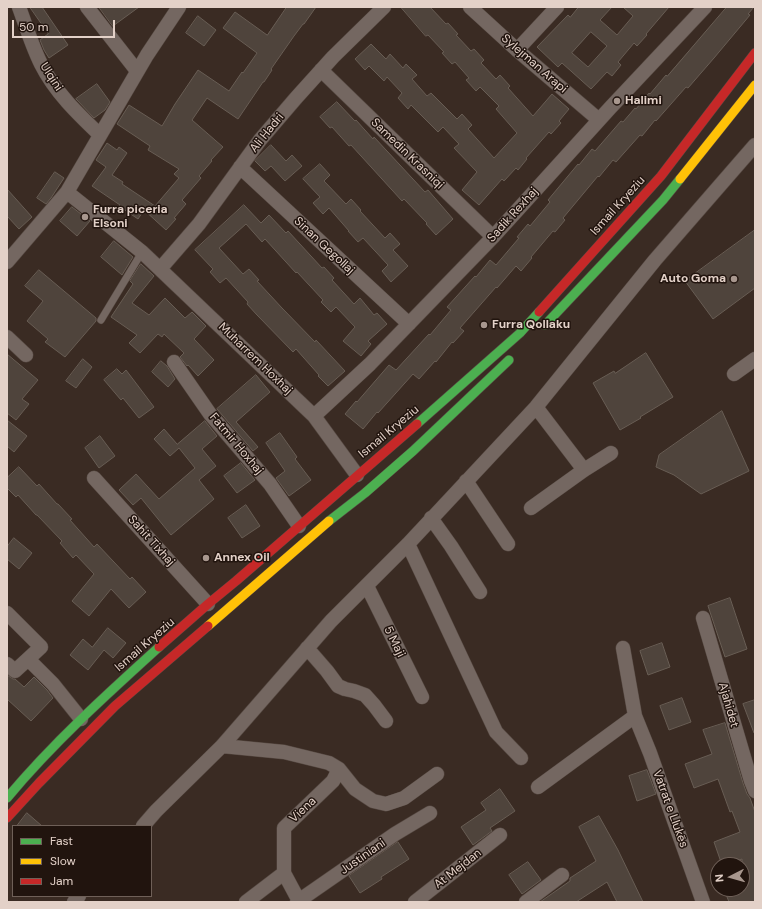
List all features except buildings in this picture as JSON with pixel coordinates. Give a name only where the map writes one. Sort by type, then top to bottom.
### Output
[{"type":"main road","name":"Ismail Kryeziu","points":[[7,798],[29,772],[109,692],[208,604],[236,582],[357,475],[404,436],[520,333],[661,176],[755,53]]},
{"type":"main road","points":[[539,332],[663,200],[755,84]]},
{"type":"main road","points":[[7,818],[39,783],[115,706],[319,529],[365,493],[413,451],[516,354]]},
{"type":"street","name":"Ulqini","points":[[19,7],[42,64],[54,85],[78,113],[100,135]]},
{"type":"street","points":[[87,7],[137,71]]},
{"type":"street","points":[[7,262],[67,192],[137,71],[178,7]]},
{"type":"street","name":"Ali Hadri","points":[[160,268],[199,224],[270,128],[333,57],[384,7]]},
{"type":"street","name":"Sylejman Arapi","points":[[470,7],[517,50],[599,120]]},
{"type":"street","points":[[517,50],[557,7]]},
{"type":"street","name":"Sadik Rexhaj","points":[[314,416],[370,364],[493,237],[599,120],[705,7]]},
{"type":"street","name":"Samedin Krasniqi","points":[[321,70],[493,237]]},
{"type":"street","points":[[144,825],[156,811],[222,746],[331,621],[408,544],[536,407],[655,260],[755,146]]},
{"type":"street","name":"Sinan Gegollaj","points":[[240,167],[409,324]]},
{"type":"street","name":"Muharrem Hoxhaj","points":[[67,192],[160,268],[314,416],[357,475]]},
{"type":"street","points":[[7,337],[26,355]]},
{"type":"street","points":[[734,374],[755,359]]},
{"type":"street","name":"Fatmir Hoxhaj","points":[[174,362],[210,414],[270,484],[299,526]]},
{"type":"street","points":[[536,407],[584,470]]},
{"type":"street","points":[[531,508],[584,470],[611,453]]},
{"type":"street","name":"Sahit Tixhaj","points":[[94,478],[208,604]]},
{"type":"street","points":[[466,481],[508,544]]},
{"type":"street","points":[[431,518],[451,546],[480,592]]},
{"type":"street","points":[[408,544],[496,732],[521,758]]},
{"type":"street","name":"5 Maji","points":[[366,586],[422,697]]},
{"type":"street","points":[[7,613],[41,647],[15,671],[7,664]]},
{"type":"street","name":"Ajahidet","points":[[703,618],[755,791]]},
{"type":"street","points":[[307,648],[338,686],[365,695],[386,721]]},
{"type":"street","name":"Vatrat e Llukës","points":[[623,648],[635,716],[650,753],[703,902]]},
{"type":"street","points":[[28,659],[53,684],[81,719]]},
{"type":"street","points":[[538,787],[635,716]]},
{"type":"street","points":[[222,746],[284,752],[329,763],[339,769],[355,789],[372,802],[386,804],[404,798],[437,774]]},
{"type":"street","name":"Viena","points":[[298,901],[284,873],[284,828],[333,781],[339,769]]},
{"type":"street","name":"Justiniani","points":[[298,901],[395,834],[430,814]]},
{"type":"street","name":"At Mejdan","points":[[415,902],[500,836]]},
{"type":"street","points":[[246,902],[284,873]]},
{"type":"street","points":[[526,902],[562,875]]},
{"type":"lane","points":[[101,320],[142,252]]},
{"type":"traffic: fast","points":[[545,325],[663,200],[680,179]]},
{"type":"traffic: fast","points":[[417,424],[520,333],[539,312]]},
{"type":"traffic: fast","points":[[329,521],[365,493],[413,451],[509,360]]},
{"type":"traffic: fast","points":[[7,798],[61,739],[159,647]]},
{"type":"traffic: slow","points":[[680,179],[755,85]]},
{"type":"traffic: slow","points":[[208,626],[329,521]]},
{"type":"traffic: jam","points":[[539,312],[661,176],[755,53]]},
{"type":"traffic: jam","points":[[159,647],[417,424]]},
{"type":"traffic: jam","points":[[7,818],[39,783],[115,706],[208,626]]},
{"type":"place","name":"Halimi","points":[[617,101]]},
{"type":"place","name":"Furra piceria Elsoni","points":[[85,217]]},
{"type":"place","name":"Auto Goma","points":[[734,279]]},
{"type":"place","name":"Furra Qollaku","points":[[484,325]]},
{"type":"place","name":"Annex Oil","points":[[206,558]]}]
